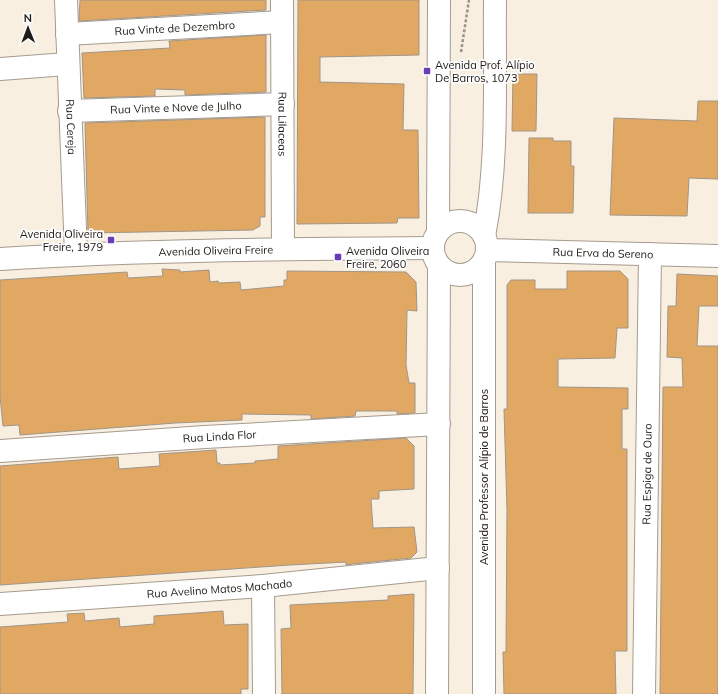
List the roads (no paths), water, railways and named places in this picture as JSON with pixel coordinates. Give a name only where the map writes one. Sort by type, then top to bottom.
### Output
[{"type":"street","name":"Rua Cereja","points":[[66,0],[67,64],[76,254]]},
{"type":"street","name":"Rua Lilaceas","points":[[282,0],[283,248]]},
{"type":"street","points":[[437,694],[439,424],[436,248],[440,0]]},
{"type":"street","name":"Avenida Professor Alípio de Barros","points":[[484,694],[485,249],[493,154],[495,0]]},
{"type":"street","name":"Rua Vinte de Dezembro","points":[[67,34],[282,22]]},
{"type":"street","points":[[0,69],[67,64]]},
{"type":"street","name":"Rua Vinte e Nove de Julho","points":[[69,111],[283,104]]},
{"type":"street","points":[[458,220],[469,222],[478,228],[485,249],[478,269],[469,274],[448,273],[436,248],[451,222],[458,220]]},
{"type":"street","name":"Avenida Oliveira Freire","points":[[0,258],[76,254],[283,248],[436,248]]},
{"type":"street","name":"Rua Erva do Sereno","points":[[485,249],[718,256]]},
{"type":"street","name":"Rua Espiga de Ouro","points":[[644,694],[650,254]]},
{"type":"street","name":"Rua Linda Flor","points":[[0,451],[205,436],[439,424]]},
{"type":"street","name":"Rua Avelino Matos Machado","points":[[0,604],[263,586],[438,568]]},
{"type":"street","points":[[263,586],[264,694]]},
{"type":"place","name":"Avenida Prof. Alípio De Barros, 1073","points":[[427,71]]},
{"type":"place","name":"Avenida Oliveira Freire, 1979","points":[[111,240]]},
{"type":"place","name":"Avenida Oliveira Freire, 2060","points":[[338,257]]}]
